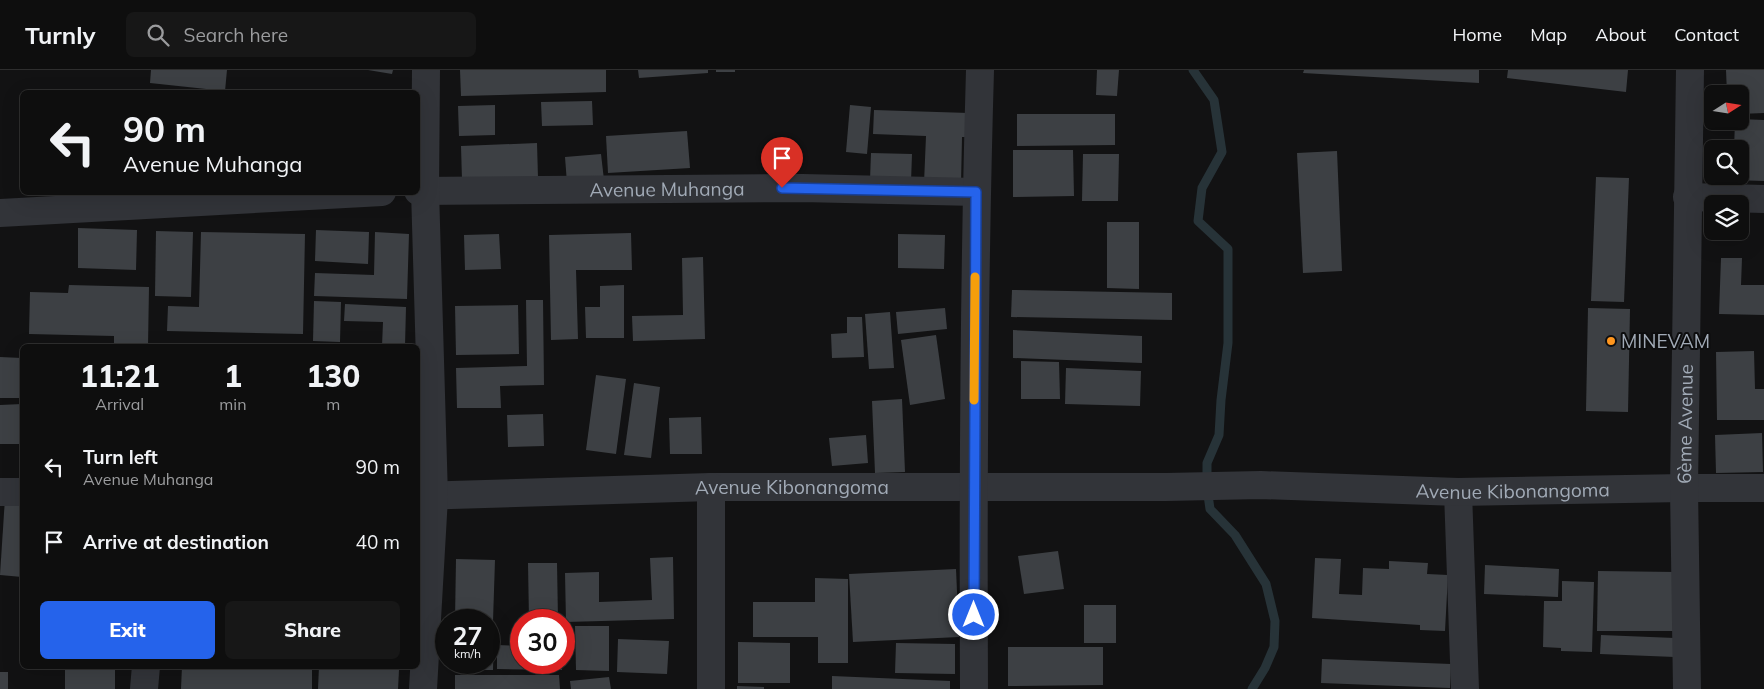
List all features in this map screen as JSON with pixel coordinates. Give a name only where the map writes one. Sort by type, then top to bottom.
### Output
[{"type":"street","points":[[423,689],[426,497],[421,190],[426,70]]},
{"type":"street","points":[[974,689],[973,486],[976,192],[980,70]]},
{"type":"street","name":"6ème Avenue","points":[[1687,689],[1684,488],[1690,70]]},
{"type":"street","name":"Avenue Muhanga","points":[[421,190],[802,188],[976,192]]},
{"type":"street","points":[[0,213],[327,195]]},
{"type":"street","points":[[1687,198],[1764,199]]},
{"type":"street","name":"Avenue Kibonangoma","points":[[426,497],[712,487],[1166,487],[1261,485],[1458,492],[1764,488]]},
{"type":"street","points":[[711,689],[712,487]]},
{"type":"street","points":[[0,492],[20,492]]},
{"type":"street","points":[[1458,492],[1465,689]]},
{"type":"street","points":[[144,689],[146,669]]},
{"type":"building","points":[[151,70],[227,70],[225,90],[150,83]]},
{"type":"building","points":[[368,70],[393,70],[392,74]]},
{"type":"building","points":[[460,70],[606,70],[606,92],[461,96]]},
{"type":"building","points":[[638,70],[708,70],[708,73],[639,78]]},
{"type":"building","points":[[716,70],[735,70],[735,72],[716,72]]},
{"type":"building","points":[[1097,70],[1119,70],[1117,96],[1096,95]]},
{"type":"building","points":[[1304,70],[1479,70],[1479,83],[1303,73]]},
{"type":"building","points":[[1508,70],[1628,70],[1626,92],[1507,78]]},
{"type":"building","points":[[1726,70],[1764,70],[1764,113],[1749,114],[1749,85],[1727,85]]},
{"type":"building","points":[[592,101],[593,125],[542,126],[541,102]]},
{"type":"building","points":[[495,105],[495,135],[459,136],[458,106]]},
{"type":"building","points":[[850,105],[871,107],[867,154],[846,152]]},
{"type":"building","points":[[874,110],[969,113],[969,137],[962,137],[961,184],[924,183],[926,136],[873,134]]},
{"type":"building","points":[[1017,114],[1115,114],[1115,145],[1017,146]]},
{"type":"building","points":[[1749,119],[1764,120],[1764,181],[1749,181],[1749,140],[1734,140],[1735,130],[1749,130]]},
{"type":"building","points":[[687,131],[690,168],[608,173],[606,136]]},
{"type":"building","points":[[537,143],[538,178],[462,180],[461,146]]},
{"type":"building","points":[[1013,150],[1073,150],[1074,196],[1013,197]]},
{"type":"building","points":[[1337,151],[1342,271],[1303,273],[1297,153]]},
{"type":"building","points":[[871,153],[912,154],[911,182],[870,180]]},
{"type":"building","points":[[601,154],[604,180],[567,183],[565,157]]},
{"type":"building","points":[[1083,154],[1119,154],[1118,201],[1082,201]]},
{"type":"building","points":[[1596,177],[1629,178],[1624,302],[1591,301]]},
{"type":"building","points":[[1107,222],[1139,222],[1139,289],[1107,288]]},
{"type":"building","points":[[78,228],[137,230],[136,270],[78,268]]},
{"type":"building","points":[[316,230],[369,232],[368,264],[315,261]]},
{"type":"building","points":[[156,231],[193,232],[191,297],[155,296]]},
{"type":"building","points":[[201,232],[305,234],[303,334],[167,331],[168,306],[199,307]]},
{"type":"building","points":[[375,232],[409,234],[407,299],[314,296],[315,273],[374,275]]},
{"type":"building","points":[[631,233],[632,270],[576,270],[578,339],[551,340],[549,235]]},
{"type":"building","points":[[499,234],[501,269],[465,270],[464,235]]},
{"type":"building","points":[[898,234],[945,235],[944,269],[898,268]]},
{"type":"building","points":[[703,257],[705,339],[633,341],[632,316],[683,315],[682,258]]},
{"type":"building","points":[[1721,258],[1742,258],[1741,285],[1764,285],[1764,315],[1719,314]]},
{"type":"building","points":[[69,285],[149,287],[148,344],[114,344],[114,336],[29,334],[30,292],[68,293]]},
{"type":"building","points":[[624,285],[624,338],[586,338],[585,307],[600,307],[600,286]]},
{"type":"building","points":[[1012,290],[1172,293],[1172,320],[1011,317]]},
{"type":"building","points":[[526,300],[543,300],[544,385],[500,386],[501,408],[457,408],[456,368],[527,366]]},
{"type":"building","points":[[314,301],[341,302],[340,342],[313,341]]},
{"type":"building","points":[[345,304],[406,307],[405,344],[382,344],[383,322],[344,321]]},
{"type":"building","points":[[518,305],[519,354],[456,355],[455,306]]},
{"type":"building","points":[[945,308],[947,329],[898,334],[896,312]]},
{"type":"building","points":[[1588,308],[1630,309],[1628,412],[1586,411]]},
{"type":"building","points":[[890,312],[894,368],[869,369],[865,314]]},
{"type":"building","points":[[847,317],[862,317],[864,357],[832,358],[831,334],[847,333]]},
{"type":"building","points":[[1013,330],[1142,336],[1142,363],[1013,358]]},
{"type":"building","points":[[936,335],[945,399],[910,405],[901,340]]},
{"type":"building","points":[[1754,351],[1755,389],[1764,389],[1764,420],[1717,420],[1716,352]]},
{"type":"building","points":[[0,357],[20,358],[20,398],[0,398]]},
{"type":"building","points":[[1021,361],[1059,362],[1060,399],[1021,399]]},
{"type":"building","points":[[1066,368],[1141,371],[1140,406],[1065,404]]},
{"type":"building","points":[[596,375],[626,379],[616,454],[586,450]]},
{"type":"building","points":[[634,383],[660,387],[651,458],[624,455]]},
{"type":"building","points":[[902,399],[905,472],[875,473],[872,401]]},
{"type":"building","points":[[20,404],[20,444],[0,444],[0,405]]},
{"type":"building","points":[[543,414],[544,446],[508,447],[507,415]]},
{"type":"building","points":[[701,417],[702,454],[670,454],[669,418]]},
{"type":"building","points":[[1762,433],[1763,472],[1716,473],[1715,435]]},
{"type":"building","points":[[866,435],[868,463],[832,466],[829,438]]},
{"type":"building","points":[[5,498],[20,500],[20,577],[0,575]]},
{"type":"building","points":[[1058,551],[1064,589],[1024,594],[1018,556]]},
{"type":"building","points":[[673,557],[674,619],[575,622],[575,609],[566,609],[565,573],[599,572],[599,602],[652,600],[650,558]]},
{"type":"building","points":[[1315,558],[1341,559],[1339,594],[1362,595],[1363,568],[1389,569],[1389,561],[1428,563],[1427,574],[1448,575],[1445,631],[1420,630],[1420,625],[1312,618]]},
{"type":"building","points":[[456,559],[495,560],[493,609],[455,609]]},
{"type":"building","points":[[528,563],[557,563],[558,609],[529,609]]},
{"type":"building","points":[[1485,565],[1559,569],[1558,597],[1484,594]]},
{"type":"building","points":[[956,569],[959,637],[853,642],[849,574]]},
{"type":"building","points":[[1598,571],[1676,572],[1676,631],[1597,631]]},
{"type":"building","points":[[815,578],[848,579],[848,663],[818,663],[818,637],[753,637],[753,602],[815,602]]},
{"type":"building","points":[[1562,581],[1594,582],[1592,652],[1561,651],[1561,648],[1543,647],[1544,601],[1562,601]]},
{"type":"building","points":[[1084,605],[1116,605],[1116,643],[1084,643]]},
{"type":"building","points":[[575,626],[609,626],[609,671],[576,670]]},
{"type":"building","points":[[1601,635],[1675,638],[1675,657],[1600,654]]},
{"type":"building","points":[[618,639],[669,641],[667,674],[617,672]]},
{"type":"building","points":[[738,642],[790,643],[790,683],[738,683]]},
{"type":"building","points":[[896,643],[955,644],[955,674],[895,673]]},
{"type":"building","points":[[500,645],[510,646],[510,669],[500,669]]},
{"type":"building","points":[[1008,647],[1103,647],[1103,685],[1008,686]]},
{"type":"building","points":[[1322,659],[1451,664],[1450,688],[1321,683]]},
{"type":"building","points":[[65,669],[115,670],[115,689],[65,689]]},
{"type":"building","points":[[182,669],[312,669],[312,689],[181,689]]},
{"type":"building","points":[[319,669],[399,670],[398,689],[318,689]]},
{"type":"building","points":[[0,672],[8,672],[8,689],[0,689]]},
{"type":"building","points":[[455,675],[559,675],[560,689],[455,689]]},
{"type":"building","points":[[832,676],[950,681],[950,689],[832,689]]},
{"type":"building","points":[[609,677],[611,689],[571,689],[570,681]]},
{"type":"building","points":[[737,686],[764,687],[764,689],[737,689]]},
{"type":"waterway","points":[[1193,70],[1214,100],[1222,152],[1202,188],[1198,221],[1228,249],[1228,343],[1219,435],[1207,463],[1207,488],[1210,509],[1235,535],[1266,584],[1275,621],[1274,647],[1265,668],[1252,689]]},
{"type":"slow traffic","points":[[974,400],[975,277]]},
{"type":"place","name":"MINEVAM","points":[[1611,341]]},
{"type":"route","points":[[782,188],[976,192],[973,486],[974,615]]}]
